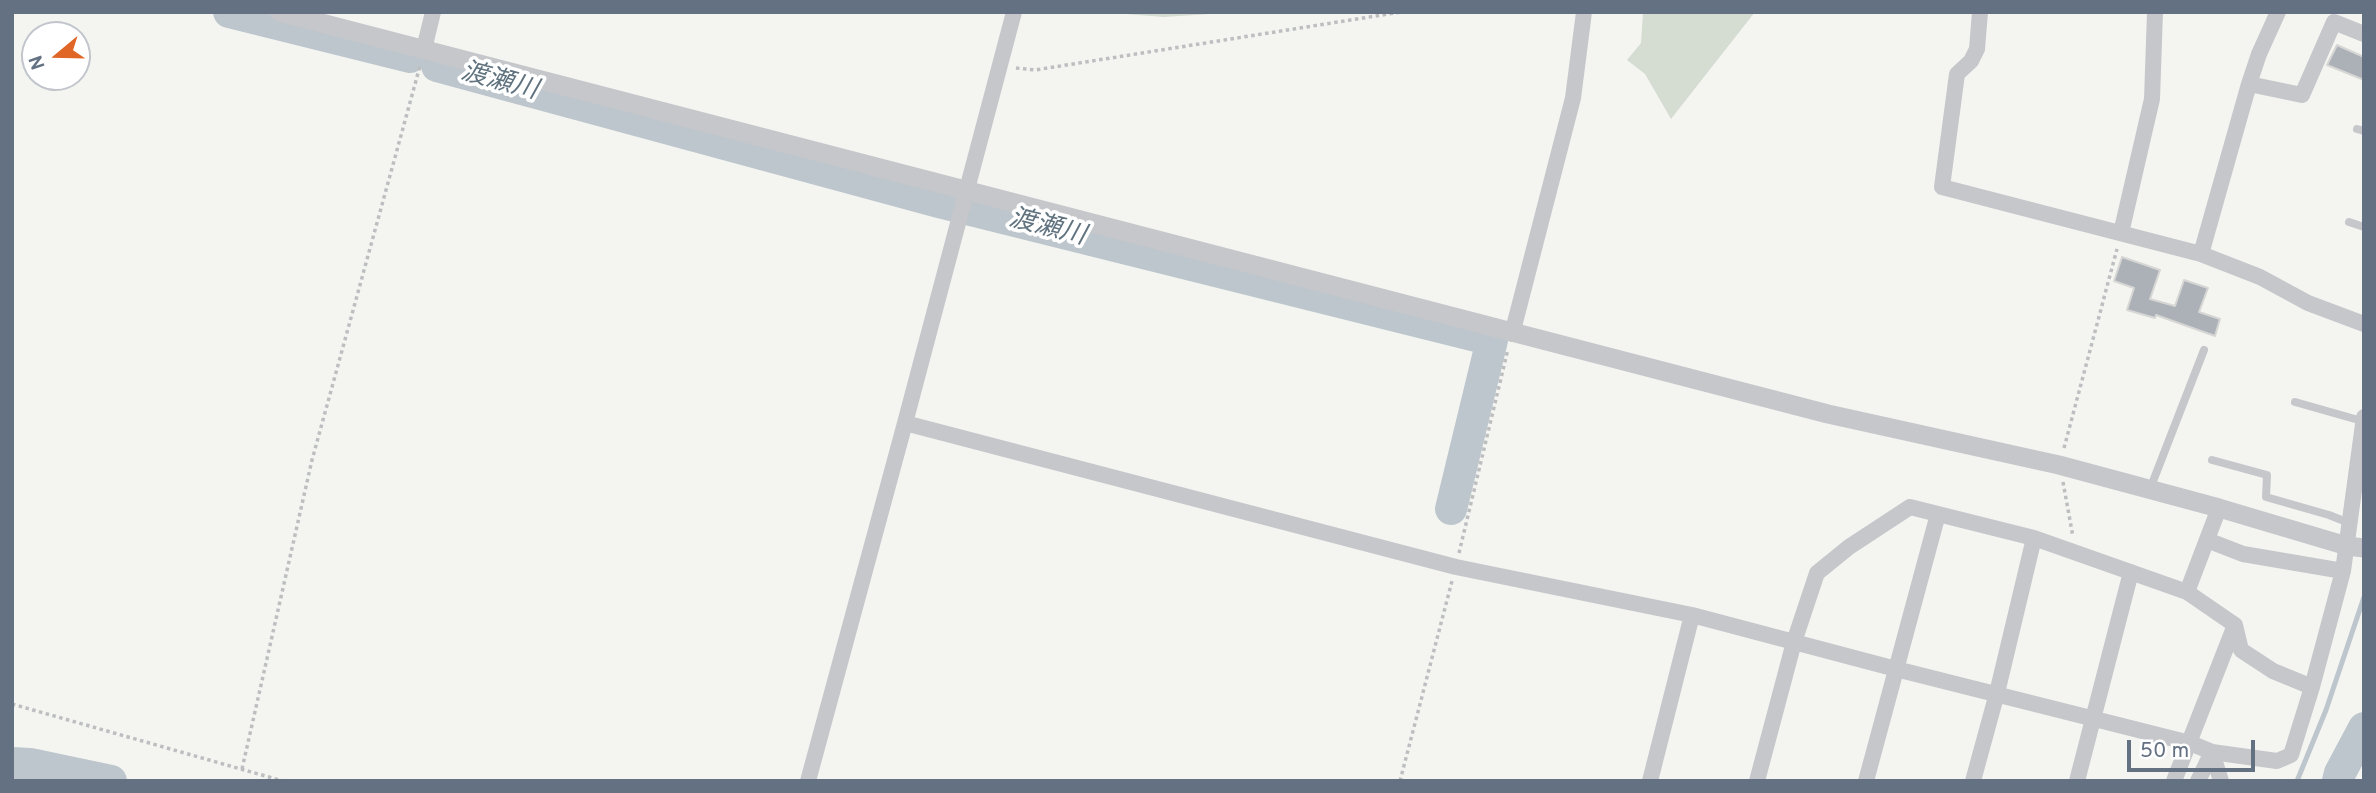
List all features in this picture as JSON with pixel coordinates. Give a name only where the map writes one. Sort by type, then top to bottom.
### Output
[{"type":"street","points":[[279,12],[967,192],[1421,307],[1512,334],[1828,414],[2059,465],[2356,547]]},
{"type":"street","points":[[424,50],[433,12]]},
{"type":"street","points":[[808,781],[1014,12]]},
{"type":"street","points":[[1512,334],[1573,98],[1584,12]]},
{"type":"street","points":[[1980,12],[1978,48],[1971,61],[1957,74],[1942,187],[2201,254],[2260,277],[2308,303],[2364,324]]},
{"type":"street","points":[[2121,233],[2152,99],[2155,12]]},
{"type":"street","points":[[2201,254],[2249,84],[2278,12]]},
{"type":"street","points":[[2249,84],[2302,94],[2334,22],[2364,34]]},
{"type":"street","points":[[905,423],[1456,567],[1692,615],[2190,743],[2212,752],[2277,761],[2291,755],[2343,571],[2356,547],[2349,523],[2363,419]]},
{"type":"street","points":[[1757,781],[1794,642],[1817,573],[1849,547],[1910,507],[2034,538],[2187,592],[2235,625],[2241,650],[2273,671],[2312,687]]},
{"type":"street","points":[[2187,592],[2219,508]]},
{"type":"street","points":[[1866,781],[1938,514]]},
{"type":"street","points":[[1973,781],[2034,538]]},
{"type":"street","points":[[2207,540],[2243,554],[2343,571]]},
{"type":"street","points":[[2077,781],[2131,572]]},
{"type":"street","points":[[1650,781],[1692,615]]},
{"type":"street","points":[[2174,781],[2235,625]]},
{"type":"street","points":[[2198,781],[2212,752]]},
{"type":"street","points":[[2212,752],[2221,781]]},
{"type":"lane","points":[[2349,222],[2364,227]]},
{"type":"lane","points":[[2150,489],[2204,350]]},
{"type":"lane","points":[[2295,402],[2363,419]]},
{"type":"lane","points":[[2212,460],[2267,475],[2266,497],[2349,523]]},
{"type":"path","points":[[999,67],[1035,71],[1401,12]]},
{"type":"path","points":[[242,769],[312,460],[424,50]]},
{"type":"path","points":[[2077,554],[2059,465],[2121,233]]},
{"type":"path","points":[[1400,781],[1456,567],[1512,334]]},
{"type":"path","points":[[12,704],[283,781]]},
{"type":"shaded area","points":[[1099,12],[1240,12],[1164,17]]},
{"type":"shaded area","points":[[1643,12],[1755,12],[1671,119],[1645,74],[1627,60],[1641,43]]},
{"type":"building","points":[[2337,45],[2364,57],[2364,80],[2327,65]]},
{"type":"building","points":[[2122,257],[2160,270],[2150,299],[2175,306],[2184,280],[2208,288],[2199,312],[2220,319],[2215,336],[2156,315],[2155,318],[2127,310],[2134,288],[2114,281]]},
{"type":"waterway","name":"渡瀬川","points":[[229,12],[410,57]]},
{"type":"waterway","name":"渡瀬川","points":[[437,66],[939,202],[1492,340],[1451,509]]},
{"type":"waterway","points":[[2297,781],[2326,710],[2364,597]]},
{"type":"waterway","points":[[2338,781],[2364,728]]},
{"type":"waterway","points":[[12,763],[30,764],[111,781]]}]
